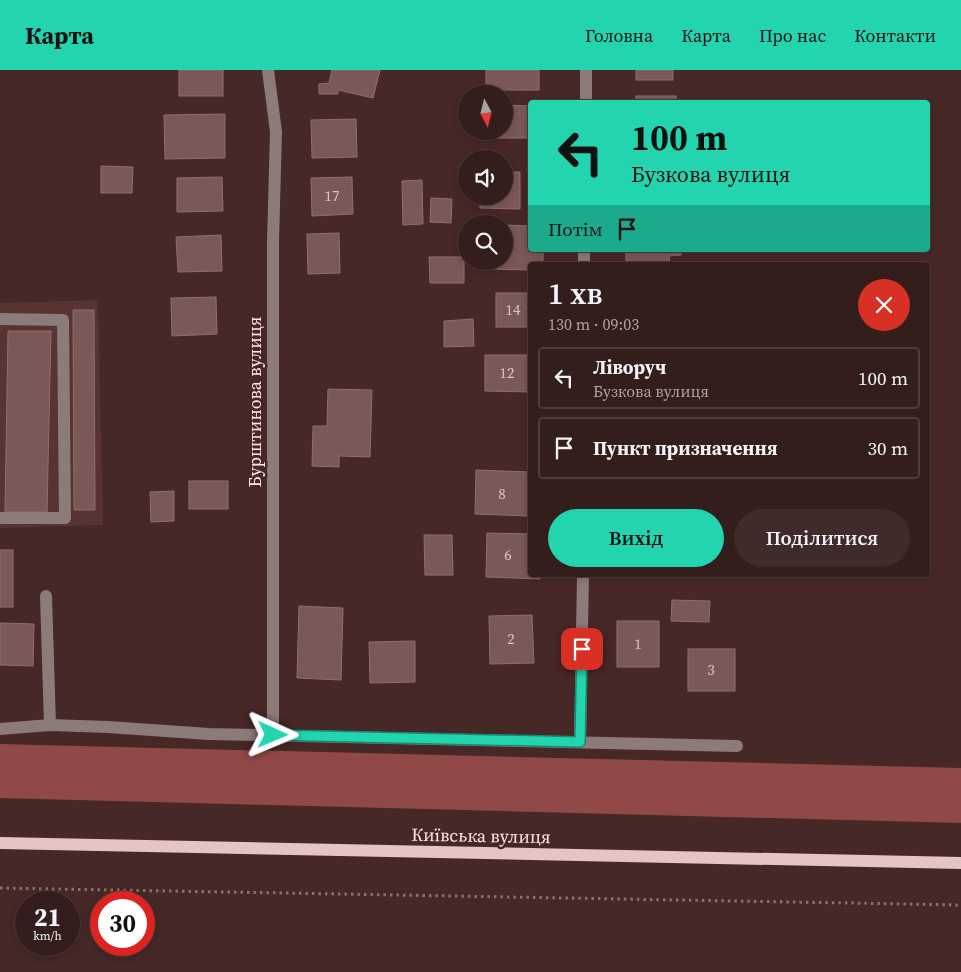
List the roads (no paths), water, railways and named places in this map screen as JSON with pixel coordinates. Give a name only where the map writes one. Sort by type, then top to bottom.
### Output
[{"type":"main road","name":"Київська вулиця","points":[[0,843],[961,864]]},
{"type":"street","name":"Бурштинова вулиця","points":[[268,70],[276,132],[273,241],[273,735]]},
{"type":"street","points":[[586,70],[586,100]]},
{"type":"street","points":[[0,319],[63,320],[65,518],[0,518]]},
{"type":"street","points":[[580,742],[583,577]]},
{"type":"street","points":[[46,596],[50,725]]},
{"type":"street","points":[[0,729],[50,725],[108,726],[209,734],[737,746]]}]
